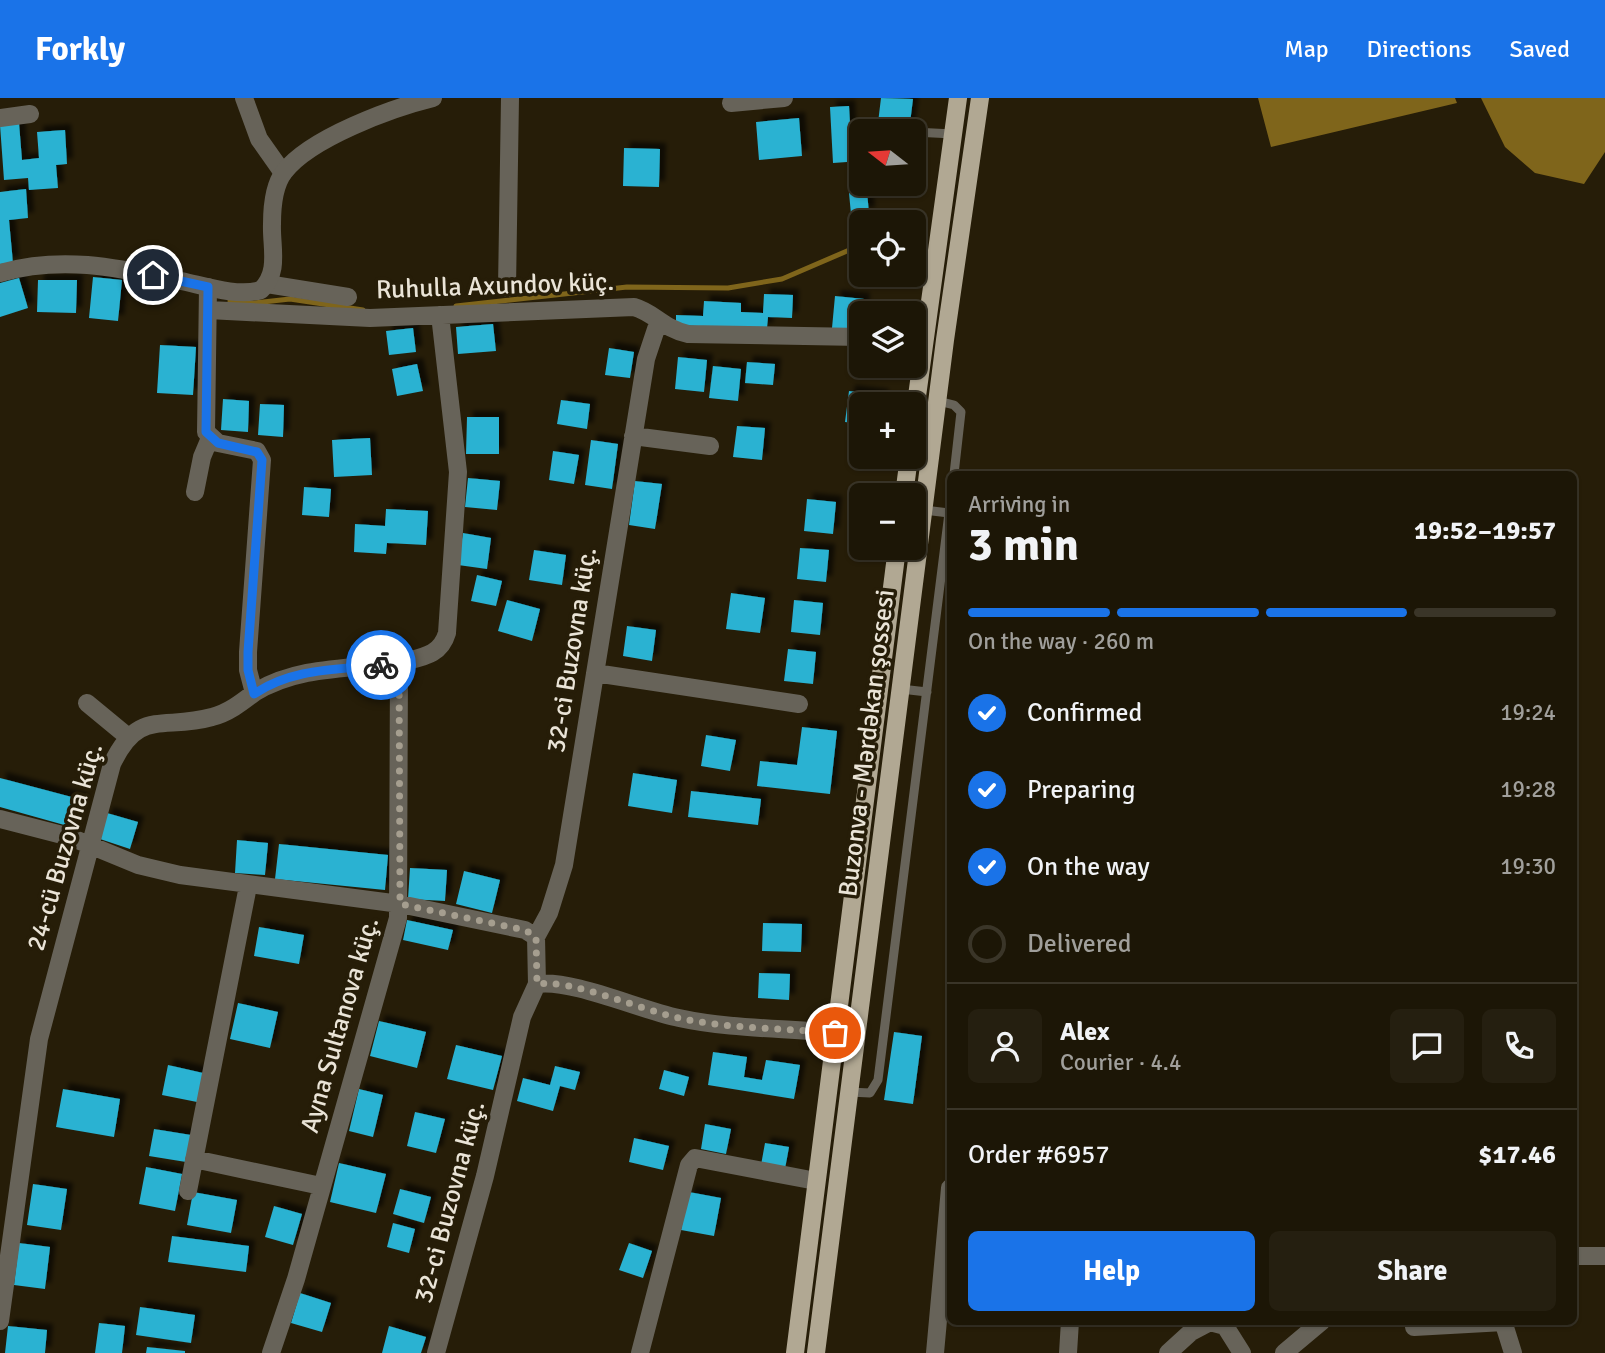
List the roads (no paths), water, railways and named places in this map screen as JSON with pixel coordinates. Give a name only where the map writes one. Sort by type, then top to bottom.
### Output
[{"type":"main road","points":[[924,301],[958,98]]},
{"type":"main road","name":"Buzonva - Mərdəkan şossesi","points":[[926,488],[980,98]]},
{"type":"main road","points":[[795,1353],[895,560]]},
{"type":"main road","name":"Buzonva - Mərdəkan şossesi","points":[[816,1353],[917,560]]},
{"type":"street","points":[[244,98],[258,139],[283,173]]},
{"type":"street","points":[[0,273],[38,264],[83,263],[254,293],[267,284],[273,268],[274,197],[283,173],[303,156],[397,102],[433,98]]},
{"type":"street","points":[[507,288],[510,98]]},
{"type":"street","points":[[730,103],[784,98]]},
{"type":"street","points":[[0,118],[30,114]]},
{"type":"street","points":[[267,284],[348,298]]},
{"type":"street","points":[[208,287],[204,410],[206,432],[218,443],[249,448],[257,452],[262,460],[248,652],[248,670],[254,694]]},
{"type":"street","name":"Ruhulla Axundov küç.","points":[[208,310],[370,317],[634,307],[643,310],[658,323],[688,334],[849,337]]},
{"type":"street","points":[[399,663],[435,653],[444,645],[447,633],[458,472],[440,316]]},
{"type":"street","name":"32-ci Buzovna küç.","points":[[436,1353],[485,1176],[522,1017],[537,984],[536,937],[549,914],[564,865],[646,359],[658,323]]},
{"type":"street","points":[[633,436],[710,446]]},
{"type":"street","points":[[195,492],[202,457],[210,438]]},
{"type":"street","name":"24-cü Buzovna küç.","points":[[0,1321],[39,1040],[112,764],[127,736],[140,727],[153,724],[213,717],[237,707],[282,678],[399,663]]},
{"type":"street","name":"Ayna Sultanova küç.","points":[[271,1353],[296,1279],[394,939],[400,904],[399,663]]},
{"type":"street","points":[[595,673],[799,704]]},
{"type":"street","points":[[87,704],[127,736]]},
{"type":"street","points":[[0,819],[47,830],[138,865],[248,886],[400,904],[525,930],[536,937]]},
{"type":"street","points":[[188,1191],[248,886]]},
{"type":"street","points":[[537,984],[557,984],[655,1013],[704,1023],[835,1033]]},
{"type":"street","points":[[640,1353],[689,1165],[695,1158],[816,1181]]},
{"type":"street","points":[[194,1159],[321,1186]]},
{"type":"street","points":[[935,1353],[947,1221]]},
{"type":"street","points":[[1577,1256],[1605,1256]]},
{"type":"street","points":[[1068,1353],[1070,1325]]},
{"type":"street","points":[[1168,1353],[1191,1332],[1204,1325]]},
{"type":"street","points":[[1221,1325],[1225,1326],[1242,1353]]},
{"type":"street","points":[[1284,1353],[1317,1325]]},
{"type":"street","points":[[1414,1327],[1450,1325]]},
{"type":"street","points":[[1505,1325],[1513,1353]]},
{"type":"lane","points":[[926,133],[953,134]]},
{"type":"lane","points":[[938,401],[954,405],[961,412],[954,471]]},
{"type":"lane","points":[[926,510],[947,509]]},
{"type":"lane","points":[[849,1092],[870,1093],[878,1080],[947,532]]},
{"type":"lane","points":[[901,689],[926,692]]},
{"type":"waterway","points":[[456,306],[627,287],[728,288],[782,279],[849,250]]},
{"type":"waterway","points":[[230,301],[254,303],[290,299],[363,310]]}]
